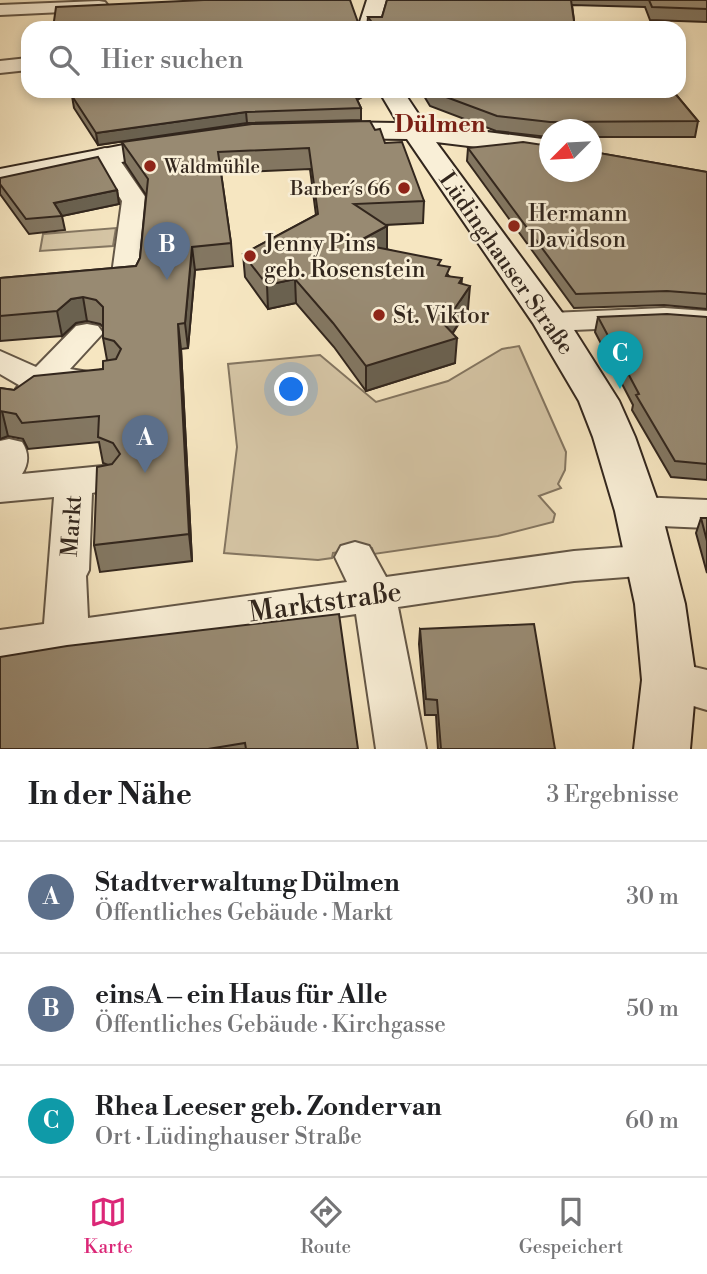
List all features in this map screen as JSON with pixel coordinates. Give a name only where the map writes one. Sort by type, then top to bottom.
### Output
[{"type":"street","points":[[371,21],[377,0]]},
{"type":"street","points":[[0,10],[72,4],[111,6]]},
{"type":"street","points":[[0,67],[21,65]]},
{"type":"street","name":"Lüdinghauser Straße","points":[[395,98],[472,215],[551,322],[599,401],[627,470],[652,560],[665,638],[688,685],[662,749]]},
{"type":"street","points":[[300,131],[415,131],[539,147]]},
{"type":"street","points":[[0,178],[197,139]]},
{"type":"street","points":[[87,288],[126,281],[135,201],[106,155]]},
{"type":"street","points":[[551,322],[664,317],[707,320]]},
{"type":"street","points":[[28,393],[88,333]]},
{"type":"street","points":[[0,361],[28,393]]},
{"type":"street","points":[[28,393],[106,375]]},
{"type":"street","name":"Markt","points":[[6,474],[88,480],[68,575],[66,637]]},
{"type":"street","points":[[638,510],[707,514]]},
{"type":"street","name":"Marktstraße","points":[[0,648],[365,576],[652,560]]},
{"type":"street","points":[[365,576],[401,749]]},
{"type":"shaded area","points":[[116,228],[113,246],[40,251],[43,234]]},
{"type":"shaded area","points":[[519,346],[566,452],[565,470],[558,484],[561,488],[539,496],[555,514],[553,522],[498,536],[374,554],[372,548],[333,553],[332,558],[318,560],[224,553],[237,447],[228,364],[320,355],[376,402],[448,381],[502,349]]},
{"type":"building","points":[[204,0],[350,0],[358,21],[54,21],[56,7]]},
{"type":"building","points":[[387,0],[571,0],[574,21],[371,21],[368,17],[382,17]]},
{"type":"building","points":[[649,0],[707,0],[707,9],[652,7]]},
{"type":"building","points":[[73,98],[356,98],[361,108],[246,112],[96,133]]},
{"type":"building","points":[[449,98],[679,98],[698,121],[602,122],[602,119],[539,121],[497,116]]},
{"type":"building","points":[[370,121],[375,130],[380,129],[385,143],[402,142],[424,201],[354,204],[387,226],[355,243],[441,260],[438,265],[450,267],[446,276],[462,278],[459,283],[470,286],[453,311],[440,315],[445,320],[441,321],[457,338],[366,366],[295,279],[267,285],[243,254],[318,214],[309,148],[218,152],[231,243],[192,247],[185,323],[178,324],[189,534],[94,545],[97,467],[112,464],[120,454],[113,443],[98,437],[99,416],[22,423],[16,414],[0,411],[0,388],[14,390],[34,376],[103,369],[103,361],[116,359],[121,349],[114,341],[103,338],[103,307],[96,300],[83,297],[71,299],[57,311],[0,316],[0,278],[136,266],[140,258],[148,179],[122,142],[252,124]]},
{"type":"building","points":[[523,142],[539,144],[539,182],[602,182],[602,154],[707,172],[707,294],[667,291],[576,294],[468,148]]},
{"type":"building","points":[[98,157],[117,190],[54,203],[62,216],[26,219],[0,184],[0,178]]},
{"type":"building","points":[[667,314],[707,317],[707,464],[675,461],[636,395],[639,394],[598,317]]},
{"type":"building","points":[[701,518],[707,518],[707,541]]},
{"type":"building","points":[[339,614],[358,749],[246,749],[245,743],[208,749],[0,749],[0,657],[67,646]]},
{"type":"building","points":[[534,624],[555,749],[441,749],[437,700],[426,699],[420,629]]},
{"type":"place","name":"Waldmühle","points":[[150,166]]},
{"type":"place","name":"Barber´s 66","points":[[404,188]]},
{"type":"place","name":"Hermann Davidson","points":[[514,226]]},
{"type":"place","name":"Jenny Pins geb. Rosenstein","points":[[250,256]]},
{"type":"place","name":"einsA – ein Haus für Alle","points":[[167,280]]},
{"type":"place","name":"St. Viktor","points":[[379,315]]},
{"type":"place","name":"Rhea Leeser geb. Zondervan","points":[[620,389]]},
{"type":"place","name":"Stadtverwaltung Dülmen","points":[[145,473]]},
{"type":"district","name":"Dülmen","points":[[440,124]]}]
